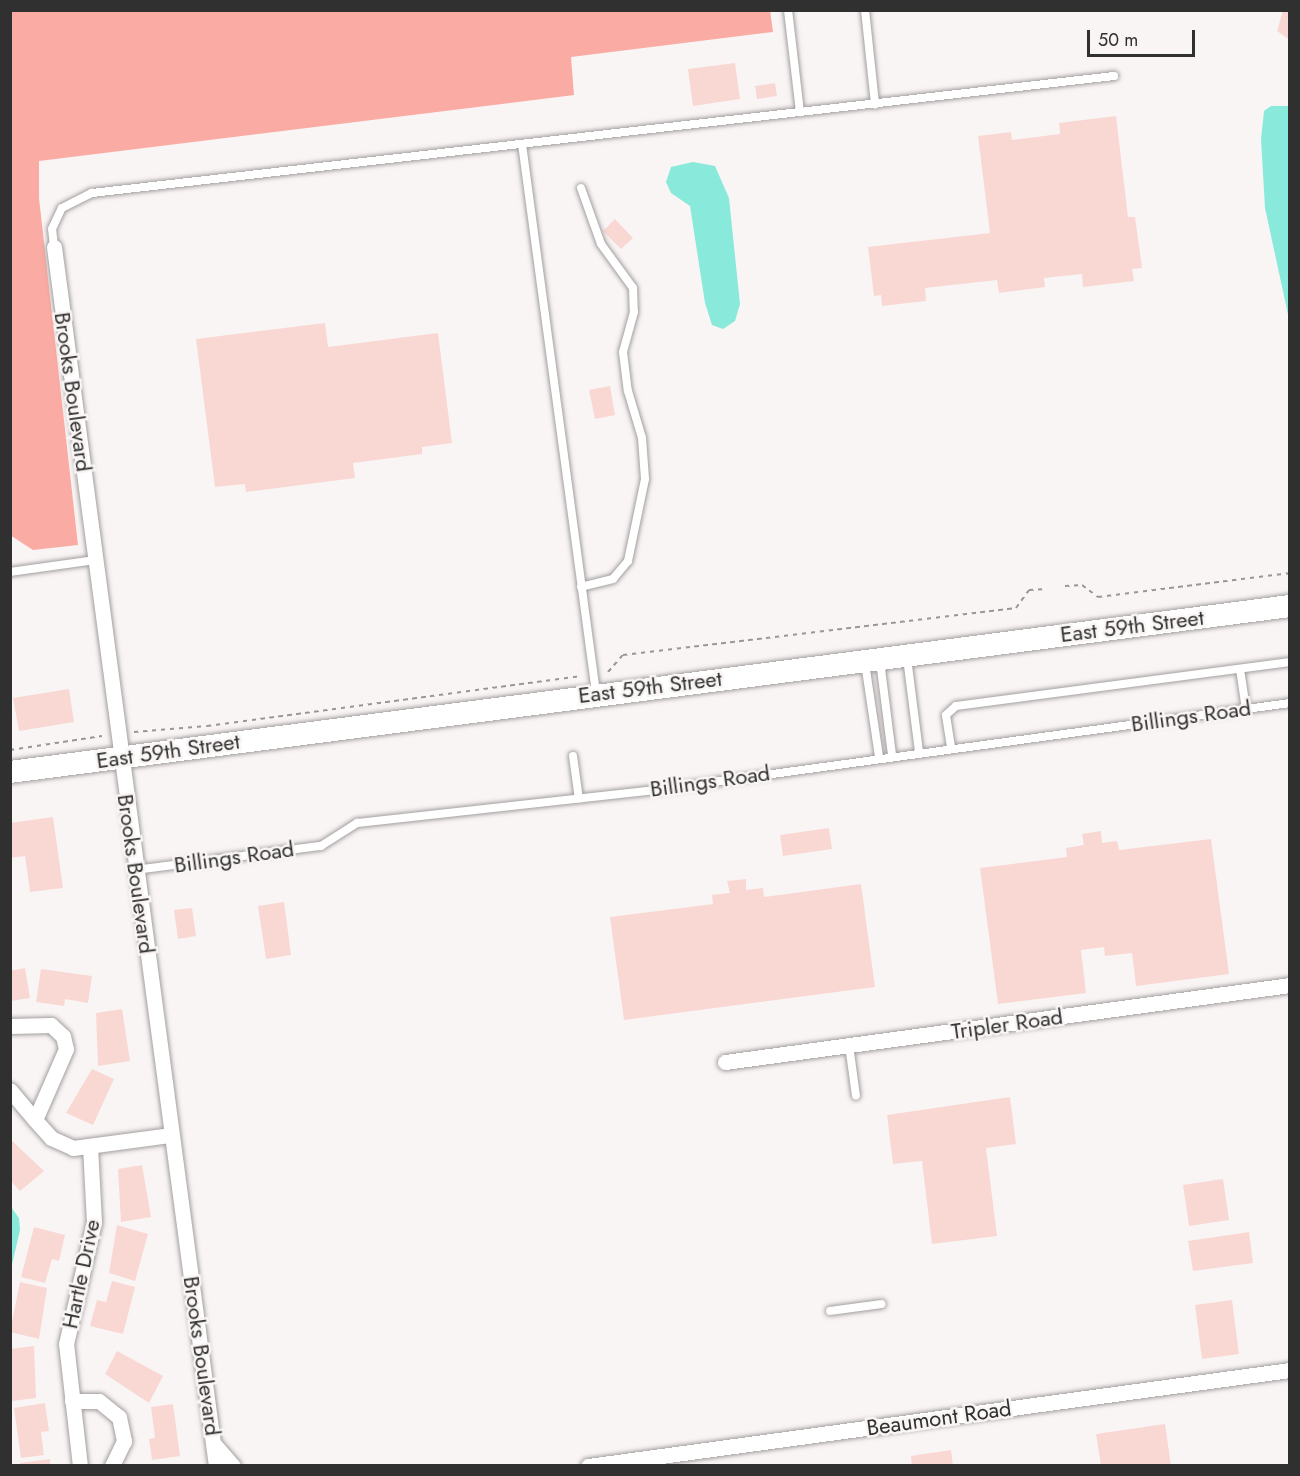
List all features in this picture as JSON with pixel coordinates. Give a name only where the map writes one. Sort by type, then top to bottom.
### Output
[{"type":"street","name":"Brooks Boulevard","points":[[54,247],[120,758],[216,1466]]},
{"type":"street","name":"East 59th Street","points":[[10,772],[872,658],[1290,606]]},
{"type":"street","name":"Tripler Road","points":[[725,1062],[1290,985]]},
{"type":"street","points":[[10,1026],[43,1023],[57,1029],[65,1042],[64,1060],[35,1120]]},
{"type":"street","points":[[10,1089],[35,1120],[59,1144],[90,1146],[171,1136]]},
{"type":"street","name":"Hartle Drive","points":[[80,1466],[66,1344],[94,1222],[90,1146]]},
{"type":"street","name":"Beaumont Road","points":[[588,1466],[1290,1370]]},
{"type":"street","points":[[72,1401],[99,1401],[119,1417],[124,1441],[112,1466]]},
{"type":"street","points":[[214,1444],[233,1466]]},
{"type":"lane","points":[[788,10],[800,112]]},
{"type":"lane","points":[[865,10],[875,104]]},
{"type":"lane","points":[[54,247],[52,229],[62,208],[92,193],[1114,76]]},
{"type":"lane","points":[[522,144],[596,694]]},
{"type":"lane","points":[[581,188],[601,244],[633,288],[634,312],[623,352],[628,392],[642,438],[645,479],[628,561],[613,579],[581,587]]},
{"type":"lane","points":[[10,572],[95,560]]},
{"type":"lane","points":[[907,654],[919,752]]},
{"type":"lane","points":[[872,658],[892,755]]},
{"type":"lane","points":[[872,658],[879,757]]},
{"type":"lane","points":[[951,747],[946,715],[956,706],[1290,662]]},
{"type":"lane","points":[[1240,669],[1246,709]]},
{"type":"lane","name":"Billings Road","points":[[135,870],[321,846],[357,823],[579,799],[1290,703]]},
{"type":"lane","points":[[573,756],[579,799]]},
{"type":"lane","points":[[849,1045],[856,1096]]},
{"type":"lane","points":[[830,1311],[882,1304]]},
{"type":"path","points":[[1065,586],[1082,585],[1098,597],[1288,573]]},
{"type":"path","points":[[608,672],[623,655],[1016,608],[1029,590],[1046,589]]},
{"type":"path","points":[[133,732],[207,726],[580,676]]},
{"type":"path","points":[[10,750],[102,736]]},
{"type":"shaded area","points":[[11,10],[770,10],[773,32],[571,57],[574,95],[39,161],[39,198],[78,545],[33,550],[10,535]]},
{"type":"shaded area","points":[[1271,106],[1289,106],[1289,319],[1265,208],[1261,139],[1264,111]]},
{"type":"shaded area","points":[[693,162],[715,166],[729,198],[740,304],[735,321],[723,329],[712,325],[705,303],[690,206],[671,193],[666,182],[671,167]]},
{"type":"shaded area","points":[[11,1207],[19,1218],[20,1230],[11,1269]]},
{"type":"building","points":[[1283,10],[1290,10],[1290,40],[1277,31]]},
{"type":"building","points":[[735,63],[740,99],[693,106],[688,69]]},
{"type":"building","points":[[775,83],[777,96],[757,99],[755,86]]},
{"type":"building","points":[[1116,116],[1128,217],[1135,217],[1142,268],[1132,269],[1134,281],[1083,287],[1082,274],[1044,278],[1045,287],[999,293],[997,280],[925,288],[926,301],[882,306],[881,295],[874,296],[868,247],[990,233],[978,136],[1011,132],[1012,140],[1060,134],[1059,123]]},
{"type":"building","points":[[615,219],[633,238],[621,249],[603,231]]},
{"type":"building","points":[[325,323],[328,347],[438,333],[452,443],[422,447],[422,454],[353,463],[355,478],[246,492],[245,484],[215,487],[196,339]]},
{"type":"building","points":[[610,386],[615,415],[595,419],[589,390]]},
{"type":"building","points":[[69,689],[74,722],[19,731],[13,698]]},
{"type":"building","points":[[53,817],[63,888],[30,892],[25,856],[10,858],[10,823]]},
{"type":"building","points":[[829,828],[832,849],[783,856],[780,835]]},
{"type":"building","points":[[1101,831],[1102,843],[1117,841],[1119,850],[1211,839],[1229,974],[1136,986],[1132,953],[1105,956],[1104,947],[1081,950],[1086,993],[998,1004],[980,868],[1067,857],[1066,848],[1084,845],[1082,834]]},
{"type":"building","points":[[746,879],[746,890],[763,888],[764,897],[861,884],[875,987],[624,1020],[610,917],[713,904],[712,895],[730,893],[727,881]]},
{"type":"building","points":[[284,902],[291,955],[266,959],[258,906]]},
{"type":"building","points":[[192,908],[196,936],[178,939],[174,910]]},
{"type":"building","points":[[25,968],[30,998],[11,1001],[10,971]]},
{"type":"building","points":[[41,969],[92,976],[88,1003],[65,999],[64,1006],[36,1002]]},
{"type":"building","points":[[122,1009],[130,1061],[98,1066],[96,1013]]},
{"type":"building","points":[[92,1069],[114,1079],[93,1125],[66,1113]]},
{"type":"building","points":[[1010,1097],[1016,1144],[986,1148],[997,1236],[932,1244],[922,1161],[893,1164],[887,1115]]},
{"type":"building","points":[[10,1139],[44,1171],[20,1191],[10,1180]]},
{"type":"building","points":[[142,1165],[151,1217],[121,1222],[118,1169]]},
{"type":"building","points":[[1223,1179],[1229,1220],[1189,1226],[1183,1185]]},
{"type":"building","points":[[117,1225],[148,1234],[135,1281],[109,1273]]},
{"type":"building","points":[[34,1227],[65,1235],[59,1261],[52,1259],[45,1283],[21,1277]]},
{"type":"building","points":[[1249,1232],[1253,1263],[1193,1271],[1188,1241]]},
{"type":"building","points":[[112,1281],[135,1287],[123,1334],[90,1326],[97,1300],[106,1302]]},
{"type":"building","points":[[20,1282],[47,1288],[39,1339],[10,1332]]},
{"type":"building","points":[[1232,1300],[1239,1354],[1202,1359],[1195,1305]]},
{"type":"building","points":[[34,1346],[36,1398],[12,1401],[10,1349]]},
{"type":"building","points":[[117,1351],[163,1376],[149,1403],[105,1374]]},
{"type":"building","points":[[45,1403],[49,1431],[41,1432],[44,1455],[21,1458],[14,1408]]},
{"type":"building","points":[[173,1404],[180,1456],[152,1460],[149,1439],[155,1438],[151,1407]]},
{"type":"building","points":[[1165,1424],[1171,1466],[1101,1466],[1096,1434]]},
{"type":"building","points":[[951,1450],[953,1466],[912,1466],[911,1456]]},
{"type":"building","points":[[50,1459],[50,1466],[21,1466],[20,1463]]}]
